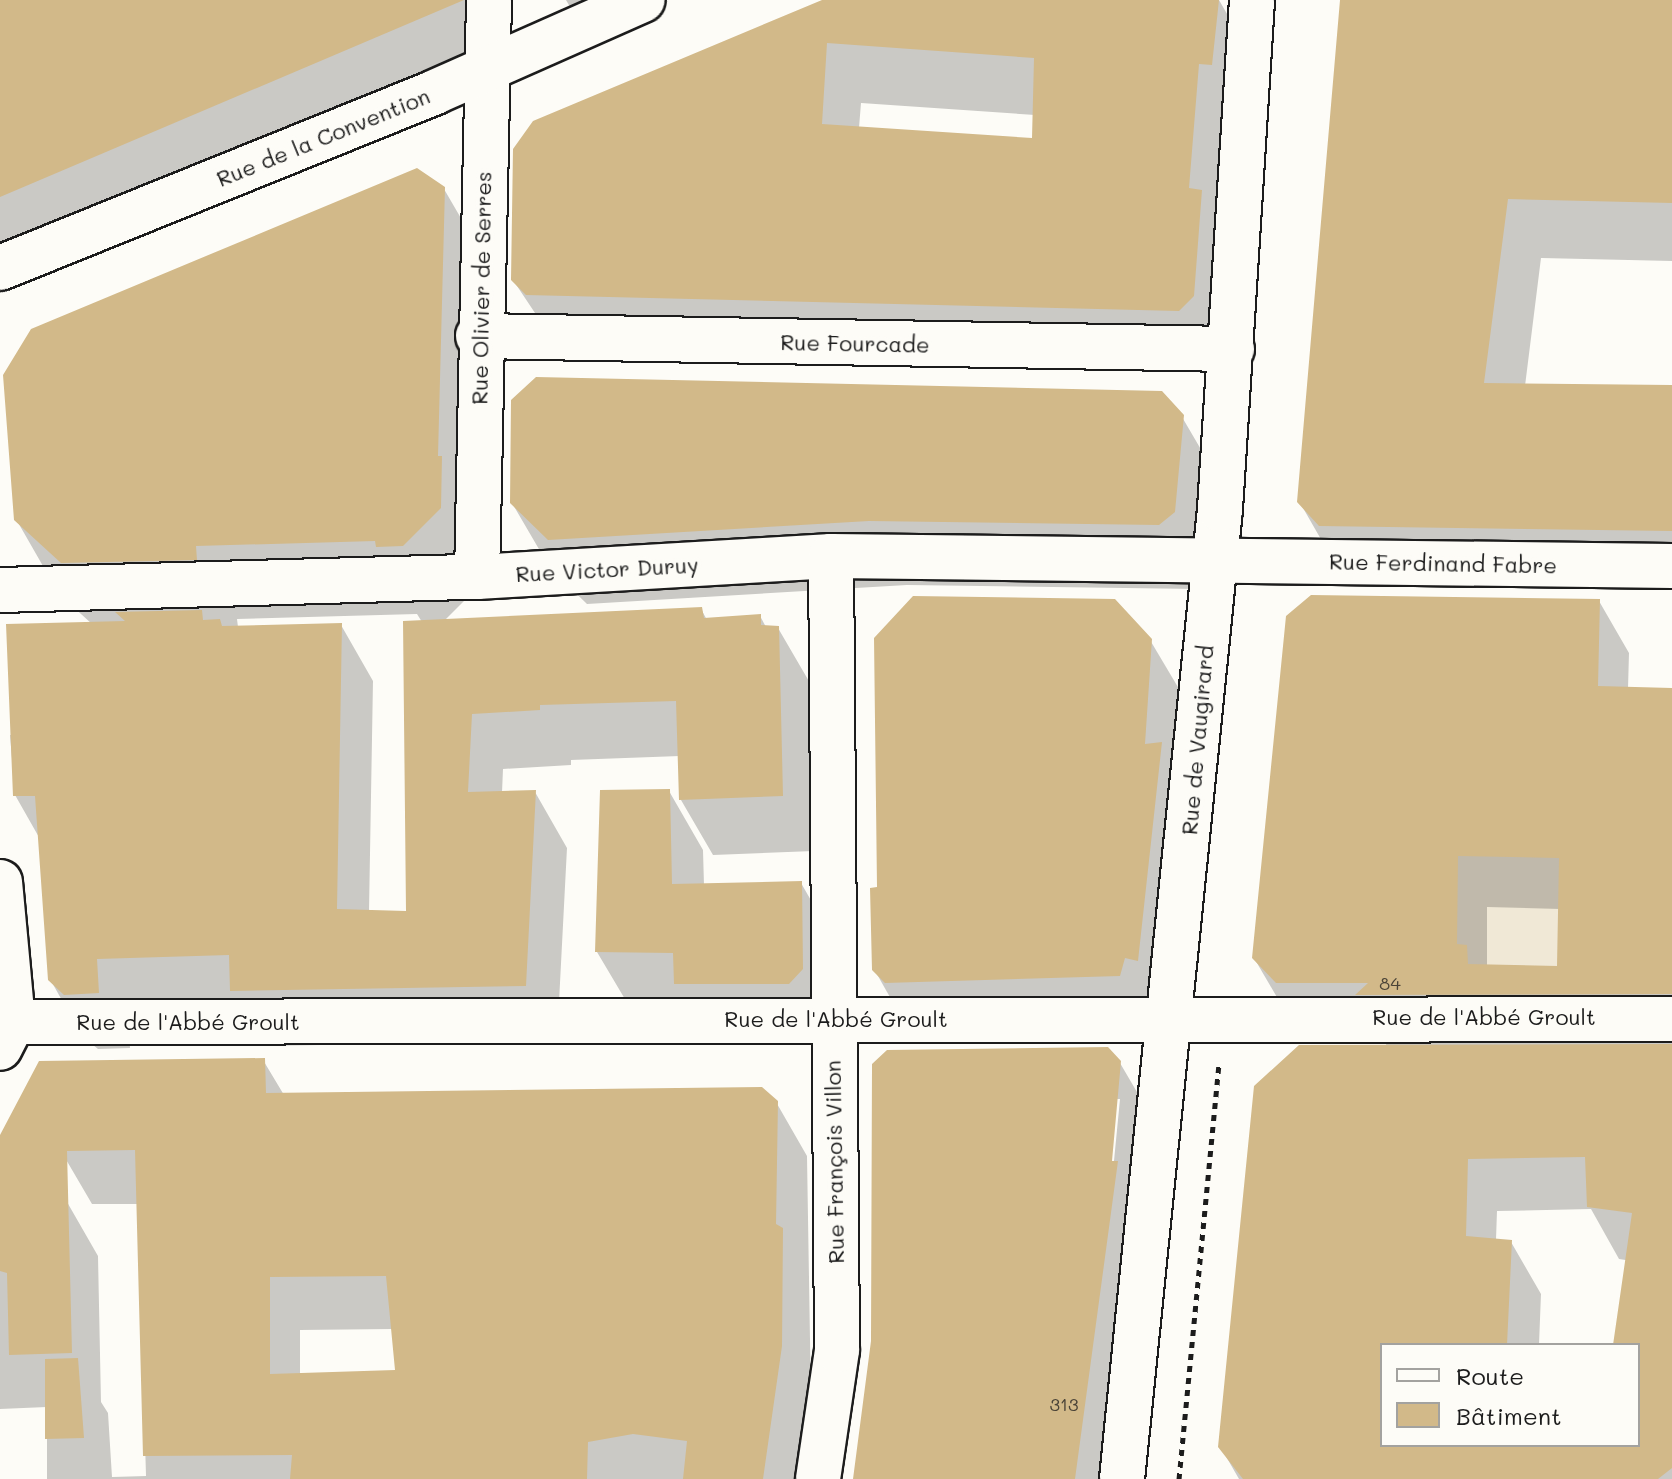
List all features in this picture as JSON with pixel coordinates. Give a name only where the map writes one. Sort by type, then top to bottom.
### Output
[{"type":"street","name":"Rue Olivier de Serres","points":[[477,577],[478,336],[489,0]]},
{"type":"street","name":"Rue de la Convention","points":[[0,268],[435,92],[486,65],[643,0]]},
{"type":"street","name":"Rue de Vaugirard","points":[[1122,1479],[1171,1017],[1214,561],[1232,349],[1252,0]]},
{"type":"street","name":"Rue Fourcade","points":[[478,336],[1232,349]]},
{"type":"street","name":"Rue Victor Duruy","points":[[0,590],[477,577],[831,556],[1214,561]]},
{"type":"street","name":"Rue François Villon","points":[[818,1479],[837,1350],[832,1019],[831,556]]},
{"type":"street","name":"Rue Ferdinand Fabre","points":[[1214,561],[1672,566]]},
{"type":"street","points":[[0,882],[4,1031]]},
{"type":"street","name":"Rue de l'Abbé Groult","points":[[4,1031],[832,1019],[1672,1019]]},
{"type":"shaded area","points":[[1529,684],[1591,984],[1421,983],[1423,766]]},
{"type":"building","points":[[0,0],[464,0],[0,197]]},
{"type":"building","points":[[822,0],[1219,0],[1212,65],[1199,64],[1189,188],[1202,190],[1194,296],[1179,311],[526,295],[511,280],[513,149],[533,121]],"holes":[[[827,43],[1034,58],[1032,138],[822,124]]]},
{"type":"building","points":[[1340,0],[1672,0],[1672,203],[1508,199],[1484,383],[1672,385],[1672,531],[1319,526],[1297,502]]},
{"type":"building","points":[[417,168],[445,187],[438,456],[442,456],[441,508],[403,546],[376,547],[375,541],[196,546],[197,560],[61,563],[14,520],[3,375],[31,329]]},
{"type":"building","points":[[536,377],[1162,391],[1184,415],[1175,512],[1159,525],[869,521],[548,540],[510,503],[511,400]]},
{"type":"building","points":[[1311,595],[1600,599],[1598,686],[1672,688],[1672,994],[1355,995],[1368,983],[1276,983],[1252,958],[1286,616]],"holes":[[[1458,856],[1559,858],[1557,966],[1468,964],[1467,945],[1457,944]]]},
{"type":"building","points":[[913,596],[1115,599],[1152,639],[1145,744],[1162,742],[1138,961],[1125,958],[1120,976],[885,983],[872,970],[870,888],[877,887],[874,638]]},
{"type":"building","points":[[702,607],[704,618],[761,614],[761,625],[779,626],[783,796],[679,800],[676,701],[540,705],[540,710],[472,714],[468,792],[536,790],[526,986],[230,991],[229,955],[97,959],[99,993],[64,995],[48,980],[35,796],[13,796],[6,624],[125,621],[115,612],[202,610],[203,620],[220,619],[222,626],[342,623],[337,909],[406,911],[403,621]]},
{"type":"building","points":[[670,789],[672,884],[802,881],[803,969],[789,984],[674,984],[673,953],[595,952],[600,790]]},
{"type":"building","points":[[1672,1044],[1672,1468],[1658,1479],[1243,1479],[1218,1447],[1254,1086],[1299,1045]],"holes":[[[1585,1157],[1587,1207],[1632,1213],[1613,1343],[1640,1343],[1640,1447],[1380,1447],[1380,1343],[1507,1343],[1512,1240],[1466,1236],[1468,1159]]]},
{"type":"building","points":[[1108,1047],[1121,1061],[1112,1161],[1118,1161],[1075,1479],[853,1479],[871,1341],[872,1064],[887,1050]]},
{"type":"building","points":[[265,1058],[266,1093],[762,1087],[778,1101],[776,1224],[783,1228],[782,1346],[763,1479],[683,1479],[687,1441],[633,1434],[588,1442],[587,1479],[290,1479],[292,1455],[143,1456],[135,1150],[67,1151],[72,1353],[9,1355],[7,1273],[0,1271],[0,1135],[39,1061]],"holes":[[[386,1276],[395,1370],[270,1374],[270,1277]]]},
{"type":"building","points":[[78,1358],[84,1438],[45,1439],[45,1359]]}]
